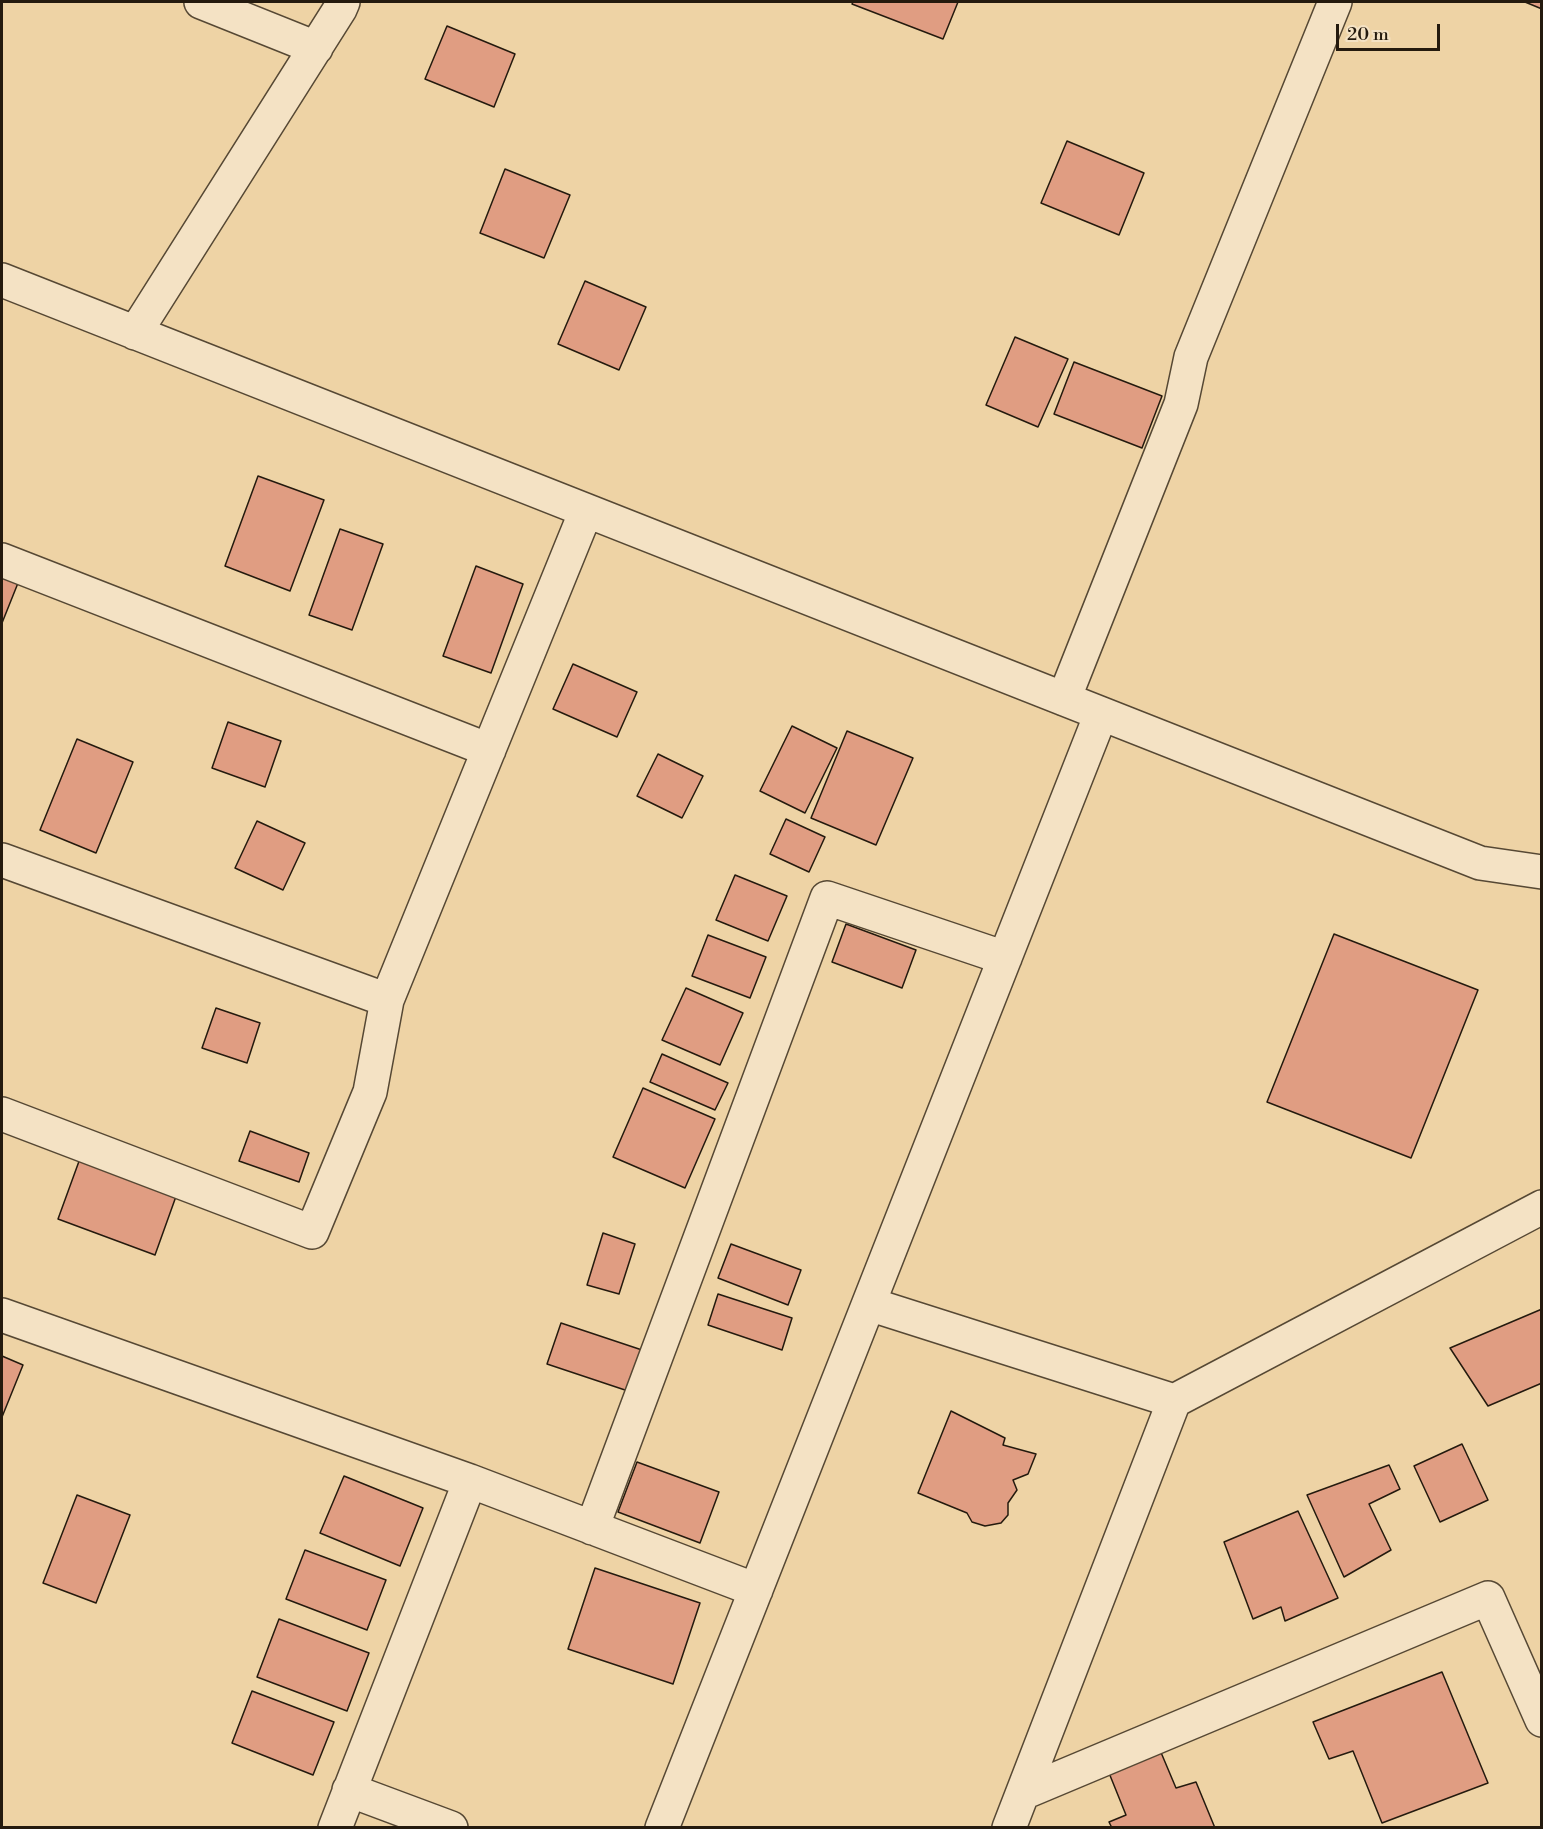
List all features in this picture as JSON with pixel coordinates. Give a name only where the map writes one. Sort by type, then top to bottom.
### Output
[{"type":"street","points":[[201,2],[316,48]]},
{"type":"street","points":[[135,333],[343,2]]},
{"type":"street","points":[[1064,699],[1181,404],[1191,357],[1335,2]]},
{"type":"street","points":[[2,280],[1480,863],[1542,872]]},
{"type":"street","points":[[2,1114],[312,1232],[370,1092],[387,1000],[586,511]]},
{"type":"street","points":[[2,560],[489,750]]},
{"type":"street","points":[[662,1827],[1101,714]]},
{"type":"street","points":[[2,860],[387,1000]]},
{"type":"street","points":[[592,1528],[827,898],[1005,958]]},
{"type":"street","points":[[1009,1827],[1174,1401],[1542,1207]]},
{"type":"street","points":[[869,1304],[1174,1401]]},
{"type":"street","points":[[2,1315],[470,1481],[756,1590]]},
{"type":"street","points":[[335,1827],[470,1481]]},
{"type":"street","points":[[1023,1793],[1488,1598],[1542,1720]]},
{"type":"street","points":[[350,1790],[451,1827]]},
{"type":"building","points":[[853,2],[958,2],[943,39],[852,4]]},
{"type":"building","points":[[1525,2],[1542,2],[1542,9]]},
{"type":"building","points":[[447,26],[515,54],[494,107],[425,79]]},
{"type":"building","points":[[1067,141],[1144,173],[1119,235],[1041,203]]},
{"type":"building","points":[[505,169],[570,195],[544,258],[480,233]]},
{"type":"building","points":[[585,281],[646,307],[619,370],[558,344]]},
{"type":"building","points":[[1015,337],[1068,359],[1038,427],[986,405]]},
{"type":"building","points":[[1074,362],[1162,396],[1142,448],[1054,414]]},
{"type":"building","points":[[258,476],[324,500],[290,591],[225,566]]},
{"type":"building","points":[[340,529],[383,544],[352,630],[309,615]]},
{"type":"building","points":[[476,566],[523,584],[491,673],[443,656]]},
{"type":"building","points":[[2,570],[20,578],[2,623]]},
{"type":"building","points":[[573,664],[637,692],[617,737],[553,709]]},
{"type":"building","points":[[228,722],[281,741],[265,787],[212,768]]},
{"type":"building","points":[[792,726],[837,748],[805,813],[760,791]]},
{"type":"building","points":[[847,731],[913,758],[876,845],[811,818]]},
{"type":"building","points":[[77,739],[133,762],[96,853],[40,830]]},
{"type":"building","points":[[658,754],[703,776],[682,818],[637,796]]},
{"type":"building","points":[[786,819],[825,837],[809,872],[770,854]]},
{"type":"building","points":[[257,821],[305,843],[283,890],[235,868]]},
{"type":"building","points":[[735,875],[787,896],[768,941],[716,920]]},
{"type":"building","points":[[846,924],[916,950],[902,988],[832,962]]},
{"type":"building","points":[[1334,934],[1478,990],[1411,1158],[1267,1102]]},
{"type":"building","points":[[708,935],[766,957],[750,998],[692,976]]},
{"type":"building","points":[[686,988],[743,1013],[720,1065],[662,1040]]},
{"type":"building","points":[[216,1008],[260,1023],[247,1063],[202,1048]]},
{"type":"building","points":[[662,1054],[728,1083],[715,1110],[650,1082]]},
{"type":"building","points":[[643,1088],[715,1119],[685,1188],[613,1157]]},
{"type":"building","points":[[250,1131],[309,1153],[299,1182],[239,1161]]},
{"type":"building","points":[[82,1153],[179,1188],[155,1255],[58,1219]]},
{"type":"building","points":[[603,1233],[635,1244],[619,1294],[587,1285]]},
{"type":"building","points":[[731,1244],[801,1270],[788,1305],[718,1278]]},
{"type":"building","points":[[718,1294],[792,1318],[782,1350],[708,1325]]},
{"type":"building","points":[[1542,1309],[1542,1383],[1488,1406],[1450,1348]]},
{"type":"building","points":[[561,1323],[645,1351],[631,1392],[547,1364]]},
{"type":"building","points":[[2,1356],[23,1365],[2,1417]]},
{"type":"building","points":[[951,1411],[1005,1438],[1003,1445],[1036,1454],[1028,1474],[1013,1480],[1017,1490],[1008,1503],[1008,1515],[1001,1523],[985,1526],[972,1522],[967,1513],[918,1493]]},
{"type":"building","points":[[1462,1444],[1488,1500],[1440,1522],[1414,1466]]},
{"type":"building","points":[[637,1462],[719,1492],[700,1543],[618,1512]]},
{"type":"building","points":[[1389,1465],[1400,1489],[1369,1504],[1391,1550],[1344,1577],[1307,1495]]},
{"type":"building","points":[[344,1476],[423,1508],[400,1566],[320,1533]]},
{"type":"building","points":[[77,1495],[130,1515],[96,1603],[43,1583]]},
{"type":"building","points":[[1298,1511],[1338,1598],[1285,1621],[1281,1607],[1253,1619],[1224,1542]]},
{"type":"building","points":[[305,1550],[386,1580],[367,1630],[286,1599]]},
{"type":"building","points":[[595,1568],[700,1603],[673,1684],[568,1649]]},
{"type":"building","points":[[279,1619],[369,1653],[347,1711],[257,1677]]},
{"type":"building","points":[[1442,1672],[1488,1783],[1382,1823],[1353,1751],[1329,1759],[1313,1722]]},
{"type":"building","points":[[252,1691],[334,1722],[313,1775],[232,1743]]},
{"type":"building","points":[[1157,1743],[1176,1788],[1196,1782],[1215,1828],[1112,1828],[1109,1822],[1126,1815],[1107,1768]]}]
